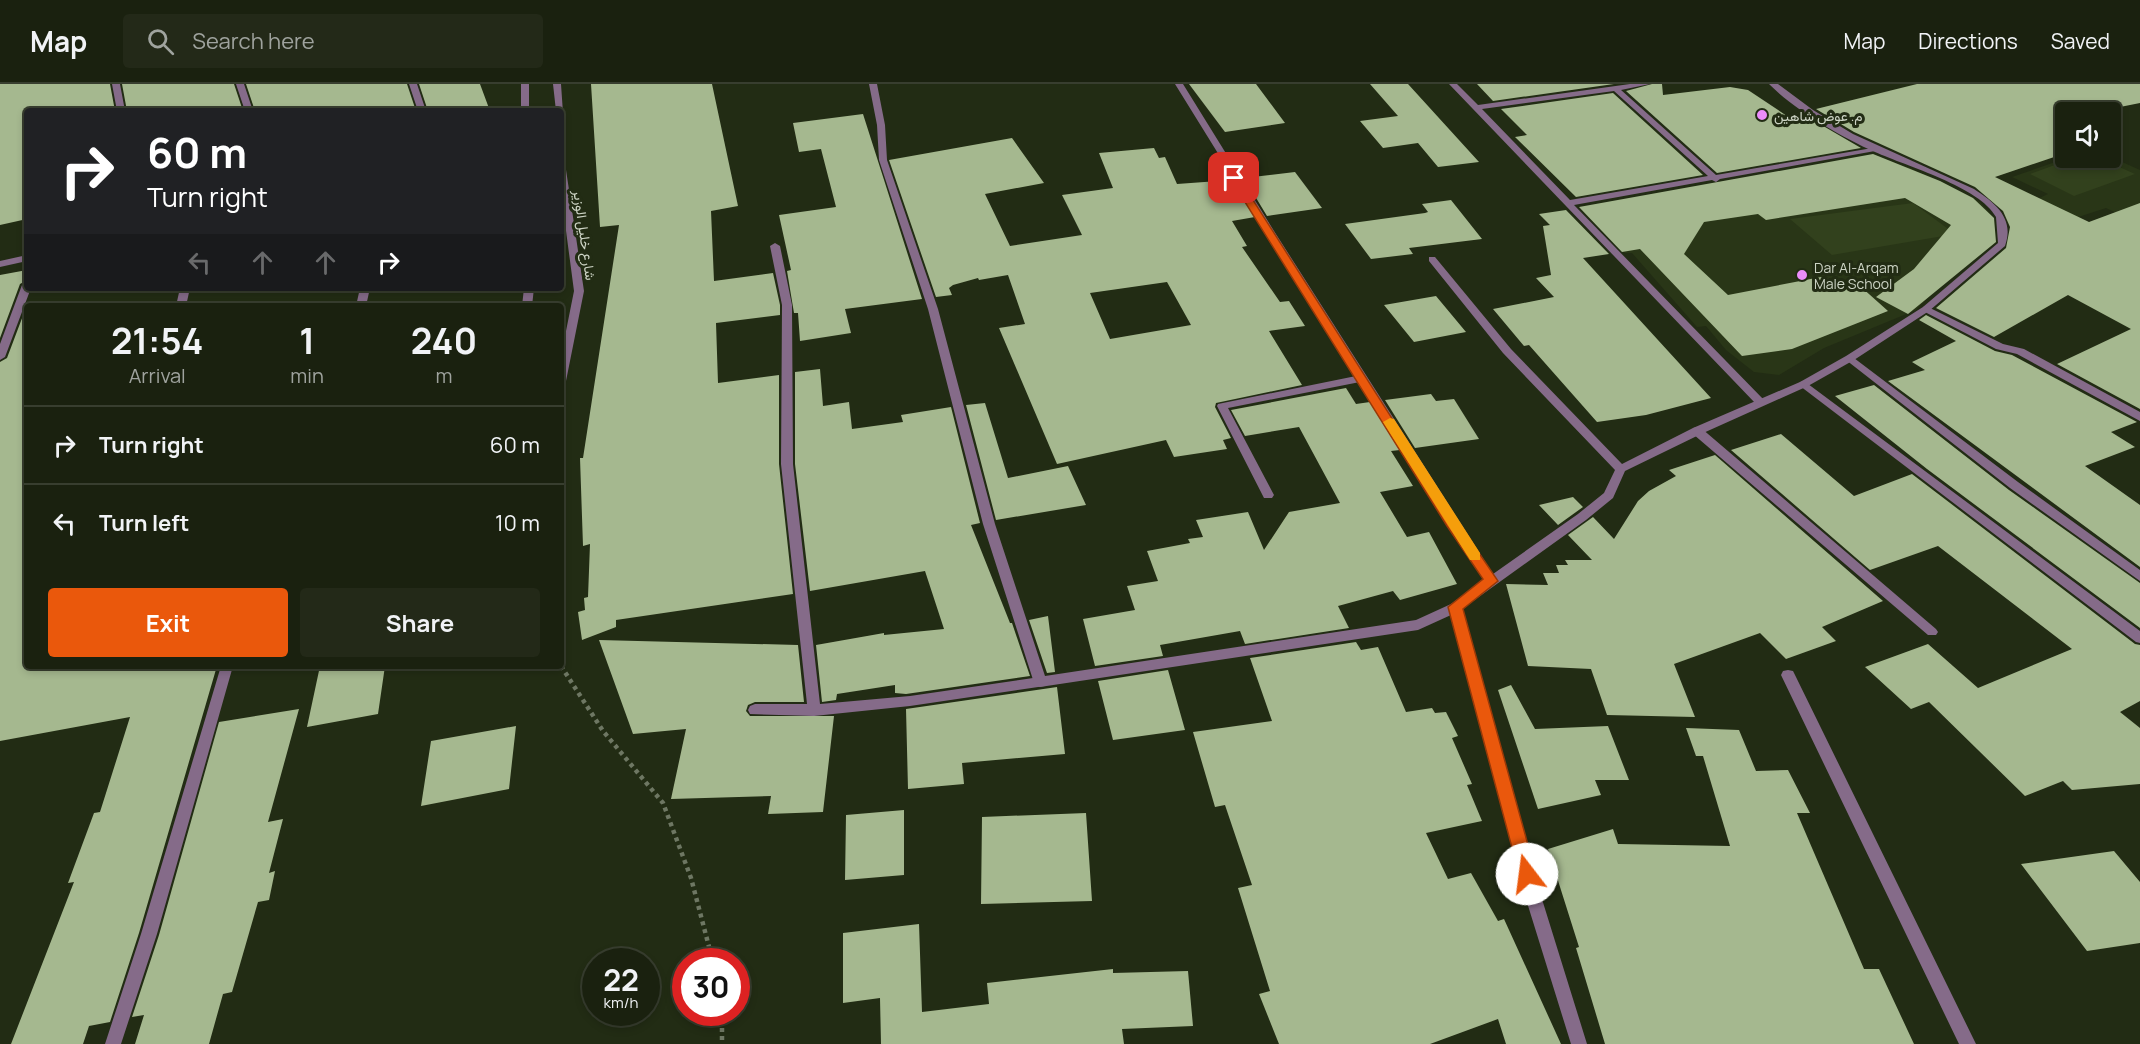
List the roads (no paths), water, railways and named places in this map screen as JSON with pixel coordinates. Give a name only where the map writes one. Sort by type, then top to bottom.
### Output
[{"type":"street","points":[[116,84],[120,108]]},
{"type":"street","points":[[240,84],[248,108]]},
{"type":"street","points":[[412,84],[421,108]]},
{"type":"street","points":[[525,84],[525,108]]},
{"type":"street","points":[[557,84],[560,108]]},
{"type":"street","points":[[873,84],[881,125],[883,160],[933,309],[989,524],[1040,682]]},
{"type":"street","points":[[1179,84],[1257,216],[1363,378],[1451,522],[1491,581]]},
{"type":"street","points":[[1453,84],[1760,402]]},
{"type":"street","points":[[1475,108],[1646,84]]},
{"type":"street","points":[[755,710],[814,710],[910,701],[1419,625],[1455,607],[1609,495],[1622,469],[1697,431],[1804,384],[1850,358],[1926,309],[2002,244],[2003,224],[1997,210],[1959,185],[1875,149],[1795,102],[1773,84]]},
{"type":"street","points":[[1616,88],[1716,179]]},
{"type":"street","points":[[1569,204],[1875,149]]},
{"type":"street","name":"شارع خليل الوزير","points":[[564,184],[579,291],[564,366]]},
{"type":"street","points":[[775,246],[787,305],[787,464],[814,710]]},
{"type":"street","points":[[0,264],[24,259]]},
{"type":"street","points":[[1432,259],[1507,351],[1622,469]]},
{"type":"street","points":[[0,357],[25,291]]},
{"type":"street","points":[[1926,309],[2000,347],[2020,351],[2140,417]]},
{"type":"street","points":[[1850,358],[2014,485],[2140,576]]},
{"type":"street","points":[[1268,495],[1222,406],[1363,378]]},
{"type":"street","points":[[1804,384],[2140,638]]},
{"type":"street","points":[[1697,431],[1932,632]]},
{"type":"street","points":[[1455,607],[1533,896],[1579,1044]]},
{"type":"street","points":[[113,1044],[149,934],[225,669]]},
{"type":"street","points":[[1788,675],[1968,1044]]},
{"type":"place","name":"م. عوض شاهين","points":[[1762,115]]},
{"type":"place","name":"Dar Al-Arqam Male School","points":[[1802,275]]}]
